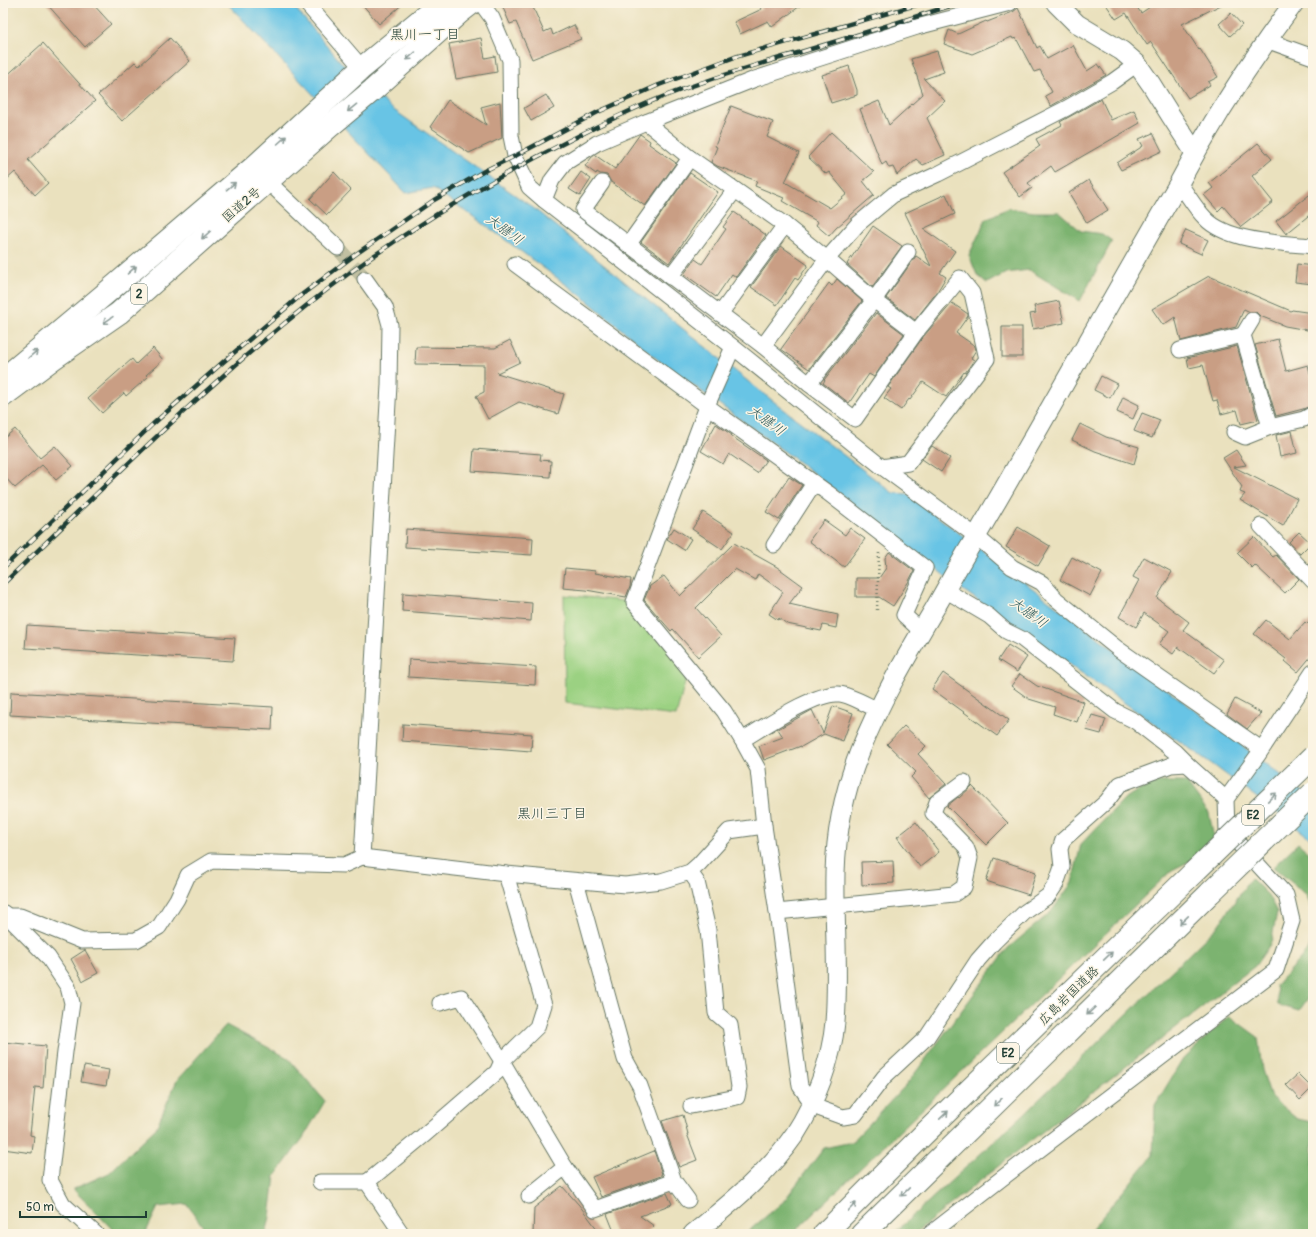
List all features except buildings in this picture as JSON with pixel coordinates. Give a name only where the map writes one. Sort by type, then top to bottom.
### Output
[{"type":"highway","name":"国道2号","points":[[3,396],[54,358],[119,313],[260,174],[324,117],[361,70],[441,3]]},
{"type":"highway","name":"国道2号","points":[[324,117],[373,90],[459,12],[472,3]]},
{"type":"highway","name":"国道2号","points":[[3,379],[105,294],[260,174]]},
{"type":"highway","name":"広島岩国道路","points":[[824,1234],[924,1134],[1313,757]]},
{"type":"highway","name":"広島岩国道路","points":[[862,1234],[1313,793]]},
{"type":"street","points":[[306,3],[361,70]]},
{"type":"street","points":[[481,3],[492,18],[510,60],[511,136],[515,156],[529,187],[730,352],[776,382],[882,467],[1012,567],[1042,583],[1056,599],[1118,649],[1260,752]]},
{"type":"street","points":[[544,200],[552,180],[566,163],[597,143],[646,122],[755,79],[917,27],[1010,3]]},
{"type":"street","points":[[1056,3],[1077,24],[1122,51],[1137,64],[1152,84],[1195,153]]},
{"type":"street","points":[[693,1234],[730,1203],[770,1165],[796,1132],[812,1103],[827,1064],[835,1025],[835,871],[839,833],[846,797],[860,752],[878,710],[921,631],[1195,153],[1266,40],[1294,3]]},
{"type":"street","points":[[1266,40],[1313,56]]},
{"type":"street","points":[[763,346],[827,259],[858,224],[894,194],[938,174],[1067,108],[1112,82],[1137,64]]},
{"type":"street","points":[[646,122],[690,158],[785,225],[874,300],[916,332]]},
{"type":"street","points":[[628,245],[690,158]]},
{"type":"street","points":[[260,174],[338,248]]},
{"type":"street","points":[[602,183],[583,210],[763,346],[804,380],[855,418],[916,332],[960,278],[972,292],[987,359],[908,463],[882,467]]},
{"type":"street","points":[[1179,183],[1205,219],[1223,230],[1247,239],[1313,246]]},
{"type":"street","points":[[670,277],[735,190]]},
{"type":"street","points":[[720,314],[785,225]]},
{"type":"street","points":[[776,382],[804,380],[874,300],[908,252]]},
{"type":"street","points":[[515,264],[708,404],[925,568],[904,615],[921,631]]},
{"type":"street","points":[[362,857],[388,393],[390,325],[385,308],[365,279]]},
{"type":"street","points":[[1180,350],[1243,335],[1252,320]]},
{"type":"street","points":[[1243,335],[1270,427]]},
{"type":"street","points":[[730,352],[708,404],[634,602],[724,711],[758,769],[764,826],[800,1086],[812,1103],[821,1109],[843,1117],[855,1115],[884,1077],[928,1037],[983,954],[1025,912],[1048,896],[1056,884],[1062,867],[1060,849],[1063,840],[1107,801],[1120,784],[1171,765],[1187,764]]},
{"type":"street","points":[[1234,432],[1245,437],[1270,427],[1304,419],[1313,414]]},
{"type":"street","points":[[774,545],[814,484]]},
{"type":"street","points":[[1261,526],[1313,581]]},
{"type":"street","points":[[947,587],[989,616],[1006,631],[1022,639],[1115,711],[1134,721],[1228,795]]},
{"type":"street","points":[[930,1234],[1276,970],[1292,921],[1286,896],[1227,831],[1228,795],[1260,752],[1313,672]]},
{"type":"street","points":[[742,740],[813,699],[830,693],[841,694],[878,710]]},
{"type":"street","points":[[777,912],[954,894],[964,887],[970,858],[966,847],[933,814],[937,802],[964,782]]},
{"type":"street","points":[[6,914],[20,916],[82,941],[136,940],[159,927],[177,899],[188,875],[211,861],[344,865],[362,857],[506,874],[625,885],[661,881],[690,872],[729,831],[764,826]]},
{"type":"street","points":[[690,872],[697,882],[708,930],[716,1013],[730,1025],[739,1087],[737,1097],[691,1106]]},
{"type":"street","points":[[320,1182],[367,1182],[497,1072],[502,1061],[537,1027],[544,1005],[506,874]]},
{"type":"street","points":[[576,881],[625,1058],[640,1086],[674,1181],[688,1200]]},
{"type":"street","points":[[6,914],[48,956],[68,987],[72,1002],[50,1180],[63,1204],[96,1234]]},
{"type":"street","points":[[440,1003],[461,998],[502,1061],[565,1167],[595,1208],[674,1181]]},
{"type":"street","points":[[529,1196],[565,1167]]},
{"type":"street","points":[[367,1182],[402,1234]]},
{"type":"path","points":[[877,610],[880,533]]},
{"type":"green space","points":[[1008,208],[1034,212],[1059,212],[1081,231],[1102,234],[1112,241],[1080,301],[1029,270],[1006,273],[987,283],[977,275],[969,255],[986,219]]},
{"type":"green space","points":[[564,595],[634,602],[689,668],[676,716],[565,703]]},
{"type":"green space","points":[[1156,782],[1186,782],[1209,813],[1214,838],[1196,858],[1172,870],[792,1234],[745,1234],[783,1202],[824,1148],[852,1142],[907,1084],[1008,948],[1050,913],[1072,883],[1081,844],[1126,797]]},
{"type":"green space","points":[[1298,843],[1313,856],[1313,916],[1307,895],[1273,867]]},
{"type":"green space","points":[[1251,878],[1268,895],[1277,912],[1271,943],[1255,966],[1006,1160],[914,1234],[893,1234],[1024,1114],[1217,927]]},
{"type":"green space","points":[[1313,929],[1313,991],[1299,1011],[1278,1005],[1276,985],[1309,949]]},
{"type":"green space","points":[[1229,1016],[1258,1037],[1262,1070],[1271,1097],[1297,1119],[1313,1122],[1313,1234],[1088,1234],[1153,1155],[1155,1105],[1183,1059]]},
{"type":"green space","points":[[226,1025],[288,1058],[325,1101],[303,1138],[275,1176],[270,1217],[266,1234],[206,1234],[206,1231],[187,1204],[158,1207],[145,1234],[117,1234],[73,1189],[109,1173],[156,1128],[177,1080]]},
{"type":"water","name":"大膳川","points":[[227,3],[291,3],[340,61],[391,108],[532,207],[760,391],[893,493],[907,494],[1313,799],[1313,840],[1212,764],[963,590],[803,465],[657,359],[583,297],[492,230],[433,188],[406,193]]},
{"type":"tunnel","points":[[338,248],[365,279]]},
{"type":"railway","points":[[3,568],[153,424],[300,296],[356,254],[434,200],[486,170],[598,112],[659,85],[735,57],[923,3]]},
{"type":"railway","points":[[3,584],[154,439],[231,369],[341,279],[437,214],[538,157],[606,122],[653,101],[732,72],[959,3]]},
{"type":"district","name":"黒川一丁目","points":[[425,34]]},
{"type":"district","name":"黒川三丁目","points":[[552,813]]}]
